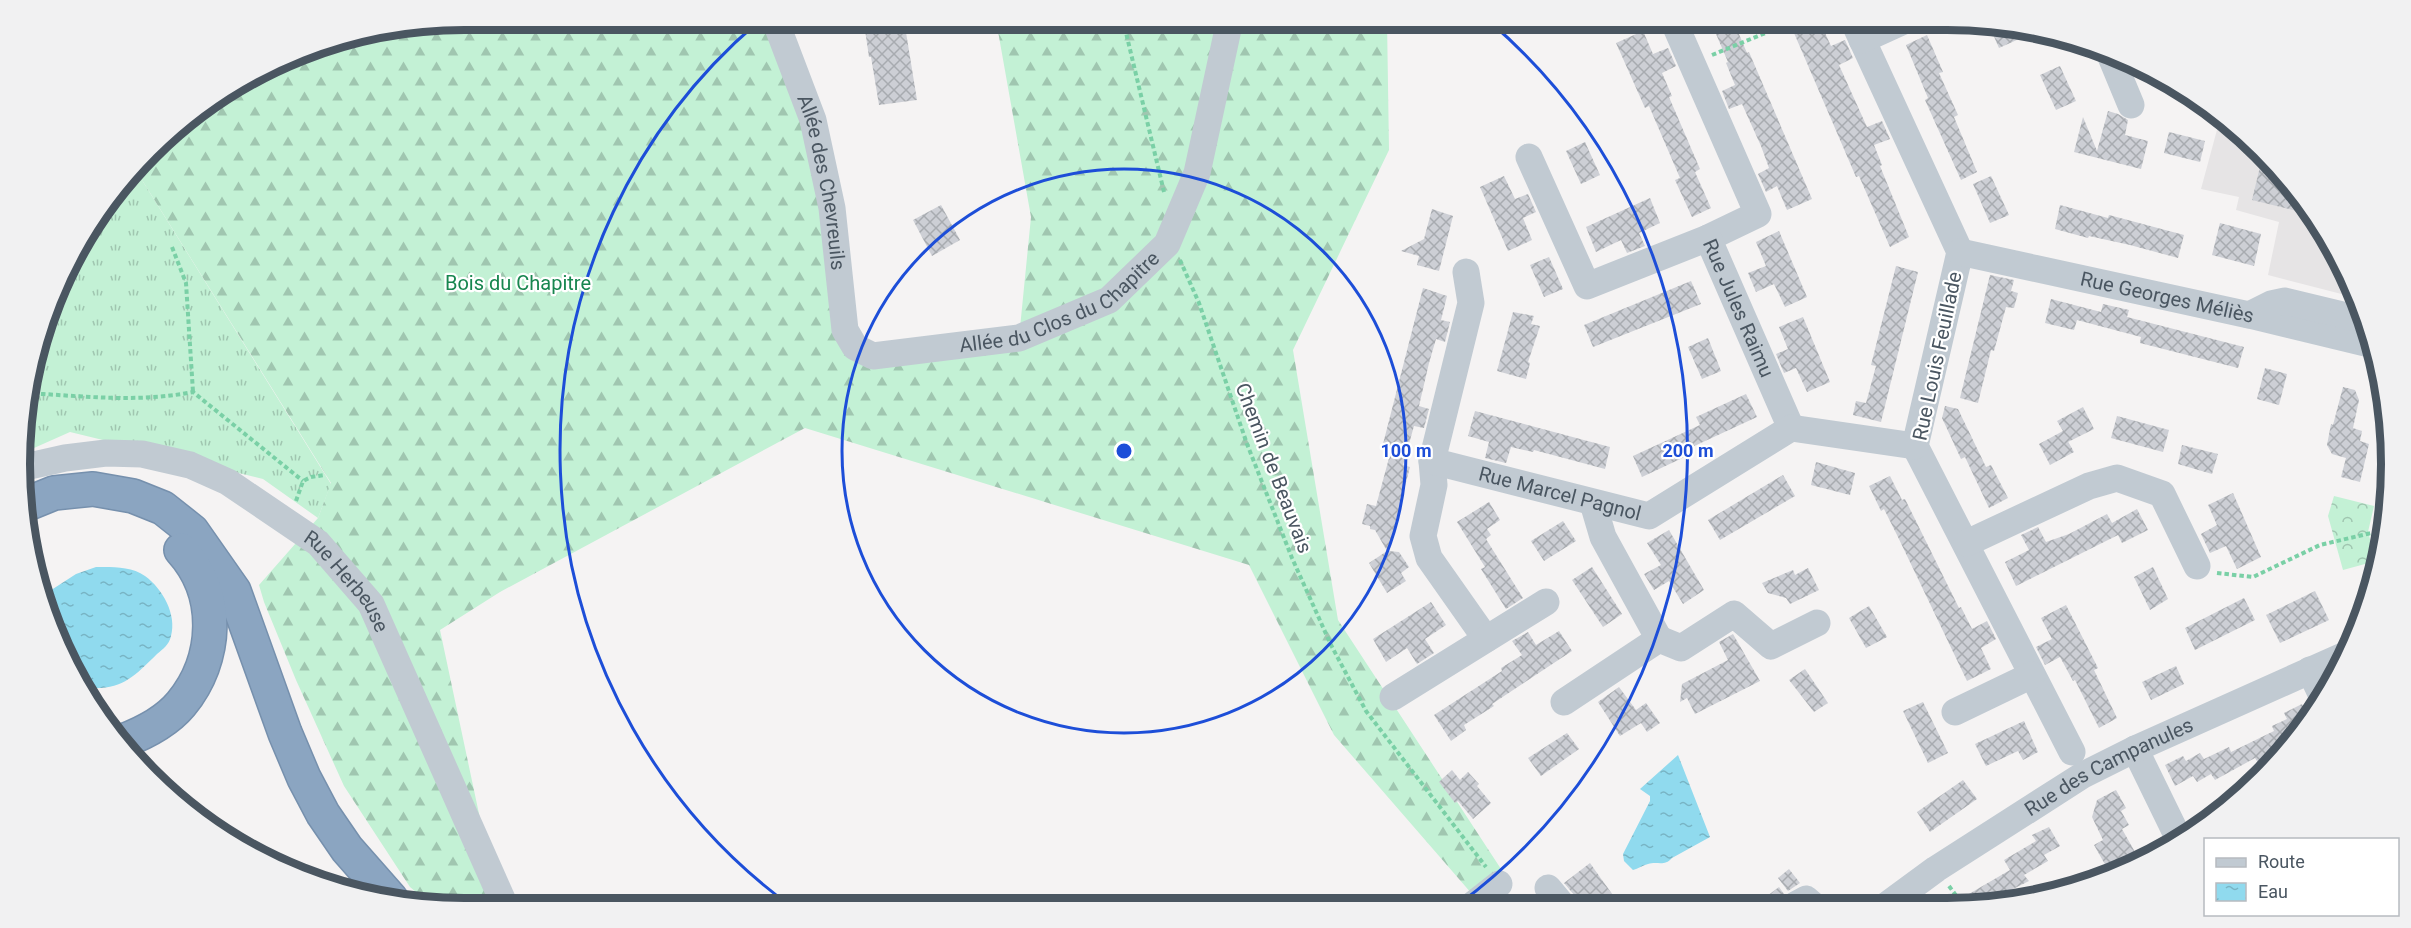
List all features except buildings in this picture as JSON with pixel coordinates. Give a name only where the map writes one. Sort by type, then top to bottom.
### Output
[{"type":"highway","points":[[32,502],[54,493],[93,489],[113,492],[133,496],[163,508],[192,531],[234,591],[285,734],[304,777],[324,814],[347,849],[384,891]]},
{"type":"highway","points":[[34,521],[71,509],[100,508],[125,512],[150,523],[172,540],[191,561],[203,585],[210,616],[210,644],[195,684],[180,705],[161,722],[129,739]]},
{"type":"street","name":"Allée des Chevreuils","points":[[779,30],[813,120],[832,208],[845,330],[855,347]]},
{"type":"street","name":"Allée du Clos du Chapitre","points":[[855,347],[873,356],[1019,338],[1109,300],[1167,244],[1197,173],[1228,30]]},
{"type":"street","points":[[1677,30],[1758,214],[1708,238]]},
{"type":"street","name":"Rue Louis Feuillade","points":[[1857,30],[1960,252],[1915,446],[1967,543],[2072,752]]},
{"type":"street","points":[[2114,63],[2131,105]]},
{"type":"street","name":"Rue Jules Raimu","points":[[1529,157],[1587,286],[1708,238],[1791,428]]},
{"type":"street","name":"Rue Georges Méliès","points":[[1960,252],[2249,315],[2363,343]]},
{"type":"street","points":[[1466,272],[1471,303],[1432,461],[1434,485],[1423,536],[1429,558],[1486,639]]},
{"type":"street","points":[[2249,315],[2271,304],[2285,301],[2356,318]]},
{"type":"street","points":[[1791,428],[1915,446]]},
{"type":"street","name":"Rue Marcel Pagnol","points":[[1432,461],[1649,516],[1791,428]]},
{"type":"street","name":"Rue Herbeuse","points":[[30,465],[106,453],[142,454],[190,465],[228,482],[318,543],[371,604],[502,898]]},
{"type":"street","points":[[1967,543],[2089,486],[2117,478],[2162,494],[2197,566]]},
{"type":"street","points":[[1593,503],[1603,537],[1659,639],[1681,648],[1734,614],[1770,646],[1817,623]]},
{"type":"street","points":[[1393,697],[1546,602]]},
{"type":"street","points":[[1564,702],[1659,639]]},
{"type":"street","name":"Rue des Campanules","points":[[1897,898],[1936,869],[2083,775],[2135,749],[2334,660]]},
{"type":"street","points":[[2310,670],[2318,688]]},
{"type":"street","points":[[1955,712],[2032,675]]},
{"type":"street","points":[[2135,749],[2176,833]]},
{"type":"street","points":[[1481,898],[1499,884]]},
{"type":"path","points":[[1126,30],[1164,201]]},
{"type":"path","points":[[1692,63],[1773,30]]},
{"type":"path","name":"Chemin de Beauvais","points":[[1167,244],[1176,250],[1199,303],[1247,444],[1292,558],[1331,645],[1366,711],[1499,884]]},
{"type":"path","points":[[172,247],[186,283],[193,392],[303,482]]},
{"type":"path","points":[[36,394],[107,398],[163,398],[193,392]]},
{"type":"path","points":[[295,501],[303,482],[311,477],[325,475]]},
{"type":"path","points":[[2197,566],[2223,575],[2253,578],[2320,545],[2375,532]]},
{"type":"shaded area","points":[[2218,126],[2254,157],[2291,200],[2323,247],[2347,295],[2268,275],[2279,222],[2236,210],[2239,197],[2201,189]]},
{"type":"green space","name":"Bois du Chapitre","points":[[777,30],[855,347],[1019,338],[1031,217],[998,30],[1387,30],[1389,150],[1293,350],[1338,620],[1503,872],[1472,894],[1334,735],[1249,565],[805,428],[500,592],[440,630],[497,898],[420,895],[410,887],[344,786],[296,680],[259,585],[318,518],[331,483],[140,176],[178,138],[223,103],[247,88],[298,63],[324,53],[379,38],[436,31]]},
{"type":"green space","points":[[140,176],[331,484],[318,518],[263,479],[70,432],[31,450],[38,379],[45,352],[63,298],[88,247],[103,223]]},
{"type":"green space","points":[[2334,496],[2374,506],[2368,532],[2373,550],[2369,563],[2343,570],[2328,516]]},
{"type":"water","points":[[96,567],[128,569],[152,581],[167,603],[172,620],[170,639],[166,646],[124,682],[92,688],[63,630],[49,591],[76,574]]},
{"type":"water","points":[[1678,755],[1710,837],[1664,863],[1652,863],[1633,870],[1624,861],[1623,854],[1650,801],[1650,796],[1640,789]]}]
